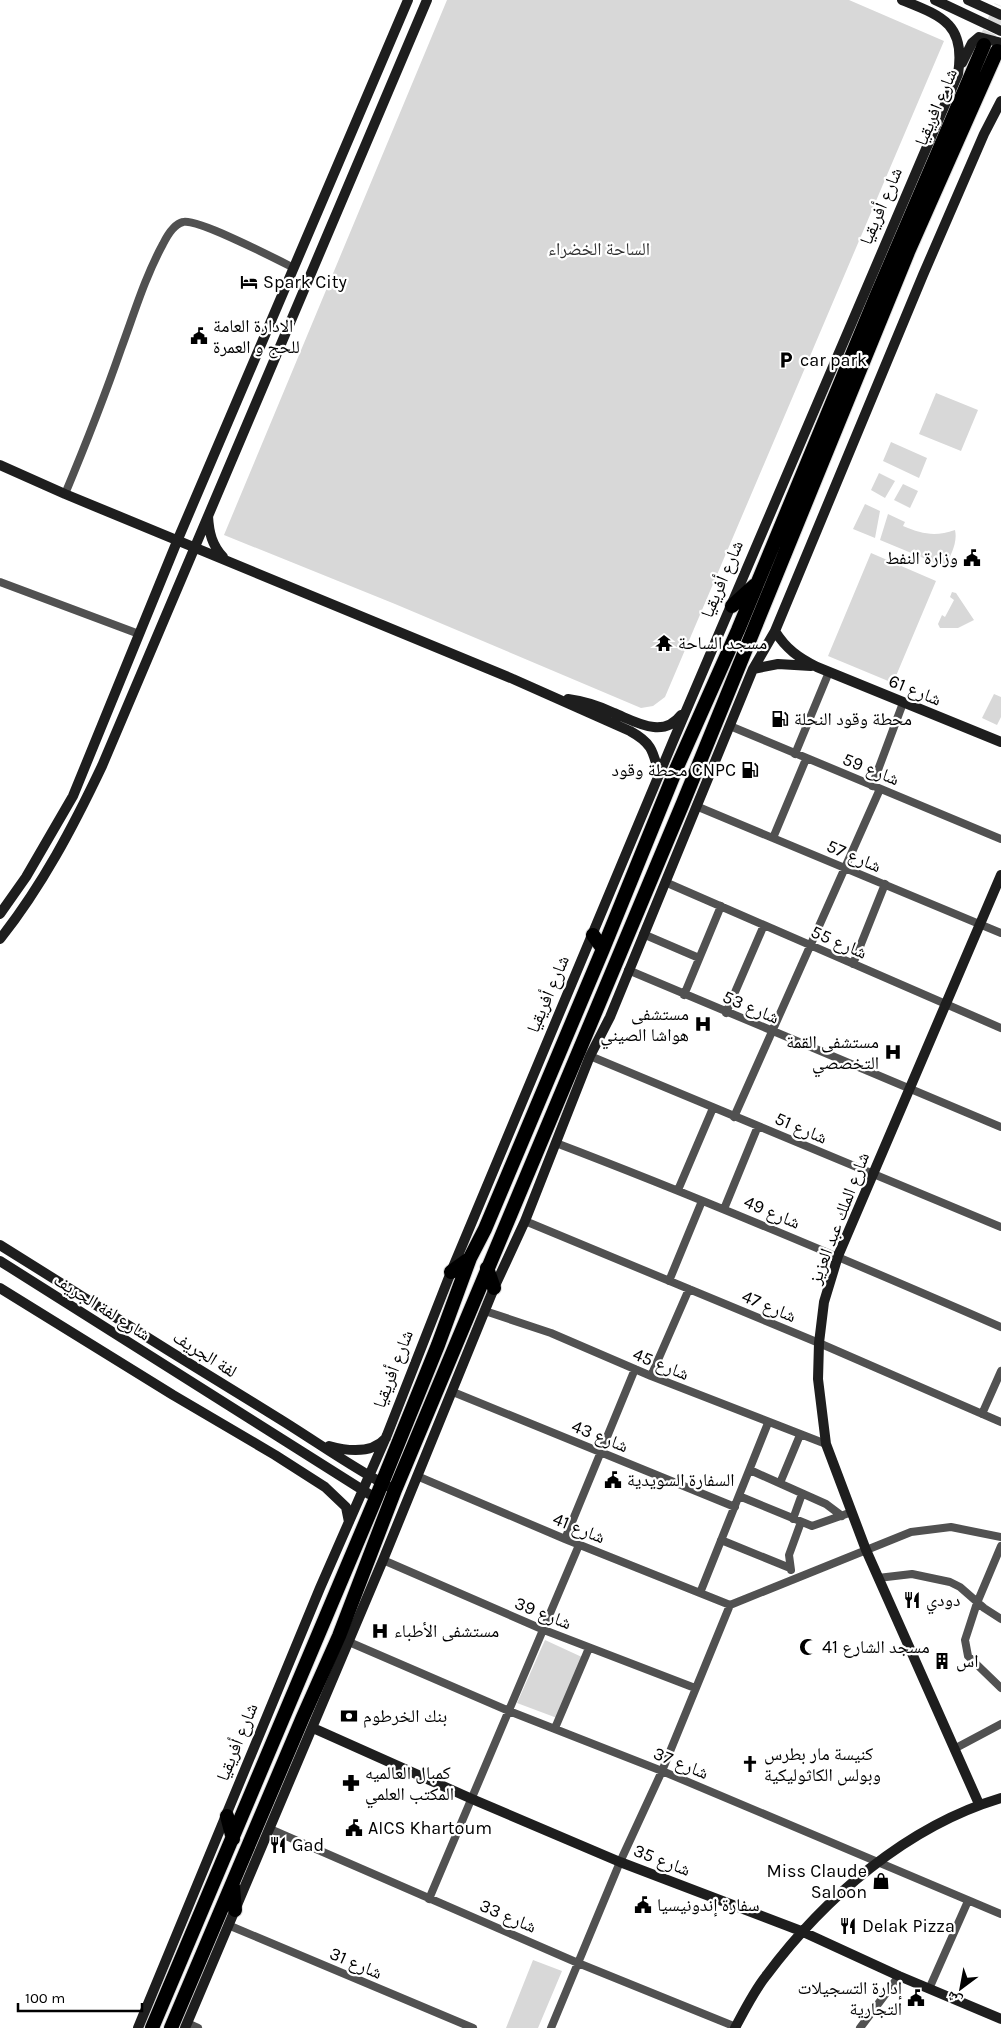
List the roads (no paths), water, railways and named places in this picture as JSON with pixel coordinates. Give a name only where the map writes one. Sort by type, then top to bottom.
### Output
[{"type":"highway","name":"شارع افريقيا","points":[[860,354],[984,44]]},
{"type":"highway","name":"شارع افريقيا","points":[[860,354],[908,252],[999,47]]},
{"type":"highway","name":"شارع أفريقيا","points":[[152,2028],[376,1498],[376,1480],[438,1345],[470,1258],[485,1229],[677,767],[860,354]]},
{"type":"highway","points":[[171,2028],[340,1636],[395,1490],[683,803],[860,354]]},
{"type":"highway","points":[[732,606],[757,583]]},
{"type":"highway","points":[[593,935],[603,948]]},
{"type":"highway","points":[[541,1092],[558,1098]]},
{"type":"highway","points":[[451,1272],[470,1258]]},
{"type":"highway","points":[[487,1268],[494,1288]]},
{"type":"highway","points":[[226,1816],[233,1839]]},
{"type":"highway","points":[[233,1882],[235,1910]]},
{"type":"street","points":[[0,914],[15,894],[62,817],[89,760],[178,539],[408,0]]},
{"type":"street","points":[[0,939],[27,903],[64,841],[102,766],[427,0]]},
{"type":"street","name":"شارع أفريقيا","points":[[138,2028],[349,1522],[364,1491],[376,1480],[388,1435],[451,1272],[659,774],[958,74],[960,51],[954,31],[942,20],[902,0]]},
{"type":"street","points":[[935,0],[1001,31]]},
{"type":"street","points":[[968,0],[1001,15]]},
{"type":"street","points":[[958,74],[975,40],[984,37],[999,47]]},
{"type":"street","points":[[198,2028],[186,2026],[313,1728],[453,1392],[494,1288],[525,1221],[590,1056],[610,1016],[753,669],[775,631],[913,298],[984,134],[1001,101]]},
{"type":"street","points":[[65,494],[112,376],[139,301],[163,244],[174,228],[181,222],[188,221],[204,226],[294,268]]},
{"type":"street","points":[[0,465],[65,494],[560,698],[640,736],[654,752],[659,774]]},
{"type":"street","points":[[208,514],[209,534],[212,543],[224,558]]},
{"type":"street","points":[[0,582],[139,634]]},
{"type":"street","points":[[775,631],[783,644],[795,655],[817,667]]},
{"type":"street","points":[[753,669],[778,664],[817,667]]},
{"type":"street","name":"شارع 61","points":[[817,667],[1001,742]]},
{"type":"street","points":[[795,754],[829,672]]},
{"type":"street","points":[[560,698],[582,701],[643,726],[655,727],[667,727],[676,721],[689,705]]},
{"type":"street","points":[[734,1116],[845,868],[876,787],[904,703]]},
{"type":"street","name":"شارع 59","points":[[730,726],[1001,839]]},
{"type":"street","points":[[773,838],[806,759]]},
{"type":"street","points":[[89,760],[102,766]]},
{"type":"street","name":"شارع 57","points":[[696,806],[1001,933]]},
{"type":"street","name":"شارع الملك عبد العزيز","points":[[979,1804],[866,1550],[847,1514],[826,1444],[818,1379],[819,1344],[824,1302],[838,1256],[1001,875]]},
{"type":"street","name":"شارع 55","points":[[665,882],[1001,1028]]},
{"type":"street","points":[[853,964],[884,884]]},
{"type":"street","points":[[15,894],[27,903]]},
{"type":"street","points":[[684,995],[720,906]]},
{"type":"street","points":[[726,1013],[764,926]]},
{"type":"street","points":[[643,934],[699,958]]},
{"type":"street","name":"شارع 53","points":[[628,970],[726,1013],[1001,1127]]},
{"type":"street","name":"شارع 51","points":[[590,1056],[1001,1227]]},
{"type":"street","points":[[678,1190],[713,1108]]},
{"type":"street","points":[[724,1209],[758,1126]]},
{"type":"street","name":"شارع 49","points":[[556,1143],[678,1190],[838,1256],[1001,1327]]},
{"type":"street","points":[[669,1281],[702,1201]]},
{"type":"street","name":"شارع 47","points":[[525,1221],[1001,1422]]},
{"type":"street","name":"لفة الجريف","points":[[0,1245],[183,1360],[320,1443],[376,1480],[395,1490]]},
{"type":"street","name":"شارع لفة الجريف","points":[[0,1261],[364,1491]]},
{"type":"street","points":[[0,1288],[325,1487],[346,1507],[349,1522]]},
{"type":"street","points":[[651,1376],[688,1289]]},
{"type":"street","name":"شارع 45","points":[[485,1311],[551,1333],[651,1376],[826,1444]]},
{"type":"street","points":[[565,1539],[635,1369]]},
{"type":"street","points":[[982,1414],[1001,1371]]},
{"type":"street","name":"شارع 43","points":[[453,1392],[735,1507]]},
{"type":"street","points":[[700,1593],[768,1422]]},
{"type":"street","points":[[320,1443],[348,1451],[362,1450],[379,1444],[388,1435]]},
{"type":"street","points":[[780,1483],[800,1435]]},
{"type":"street","points":[[750,1470],[847,1514]]},
{"type":"street","name":"شارع 41","points":[[417,1476],[565,1539],[730,1605]]},
{"type":"street","points":[[364,1491],[390,1506]]},
{"type":"street","points":[[793,1519],[802,1494]]},
{"type":"street","points":[[739,1496],[793,1519],[816,1526],[847,1514]]},
{"type":"street","points":[[795,1578],[790,1568],[789,1555],[801,1522]]},
{"type":"street","points":[[551,2028],[620,1862],[662,1771],[730,1605],[911,1532],[939,1527],[959,1528],[1001,1537]]},
{"type":"street","points":[[721,1540],[790,1568]]},
{"type":"street","points":[[429,1899],[580,1545]]},
{"type":"street","points":[[1001,1546],[977,1603],[965,1640],[968,1656],[1001,1686]]},
{"type":"street","name":"شارع 39","points":[[383,1560],[544,1630],[695,1688]]},
{"type":"street","points":[[878,1578],[912,1574],[950,1582],[960,1587],[977,1603],[1001,1619]]},
{"type":"street","name":"شارع 37","points":[[348,1642],[509,1711],[662,1771],[1001,1914]]},
{"type":"street","points":[[555,1728],[590,1648]]},
{"type":"street","points":[[954,1748],[1001,1724]]},
{"type":"street","name":"شارع 35","points":[[313,1728],[620,1862],[801,1931],[899,1976],[1001,2019]]},
{"type":"street","points":[[735,2027],[764,1977],[801,1931],[838,1896],[879,1862],[921,1834],[979,1804],[1001,1798]]},
{"type":"street","name":"شارع 33","points":[[270,1829],[578,1963],[735,2027]]},
{"type":"street","points":[[929,1989],[968,1901]]},
{"type":"street","name":"شارع 31","points":[[228,1925],[473,2028]]},
{"type":"street","points":[[860,2028],[899,1976]]},
{"type":"tunnel","points":[[984,45],[1001,6]]},
{"type":"place","name":"Spark City","points":[[249,282]]},
{"type":"place","name":"الادارة العامة للحج و العمرة","points":[[199,336]]},
{"type":"place","name":"car park","points":[[786,360]]},
{"type":"place","name":"وزارة النفط","points":[[972,558]]},
{"type":"place","name":"مسجد الساحة","points":[[664,643]]},
{"type":"place","name":"محطة وقود النحلة","points":[[780,719]]},
{"type":"place","name":"محطة وقود CNPC","points":[[750,770]]},
{"type":"place","name":"مستشفى هواشا الصيني","points":[[703,1024]]},
{"type":"place","name":"مستشفى القمة التخصصي","points":[[893,1052]]},
{"type":"place","name":"السفارة السويدية","points":[[613,1480]]},
{"type":"place","name":"دودي","points":[[912,1600]]},
{"type":"place","name":"مستشفی الأطباء","points":[[380,1631]]},
{"type":"place","name":"مسجد الشارع 41","points":[[808,1647]]},
{"type":"place","name":"اس","points":[[942,1661]]},
{"type":"place","name":"بنك الخرطوم","points":[[349,1716]]},
{"type":"place","name":"كنيسة مار بطرس وبولس الكاثوليكية","points":[[750,1764]]},
{"type":"place","name":"كمبال العالميه المكتب العلمي","points":[[351,1783]]},
{"type":"place","name":"AICS Khartoum","points":[[354,1828]]},
{"type":"place","name":"Gad","points":[[278,1845]]},
{"type":"place","name":"Miss Claude Saloon","points":[[881,1881]]},
{"type":"place","name":"سفارة إندونيسيا","points":[[643,1905]]},
{"type":"place","name":"Delak Pizza","points":[[848,1926]]},
{"type":"place","name":"إدارة التسجيلات التجارية","points":[[916,1998]]},
{"type":"park label","name":"الساحة الخضراء","points":[[599,249]]}]
